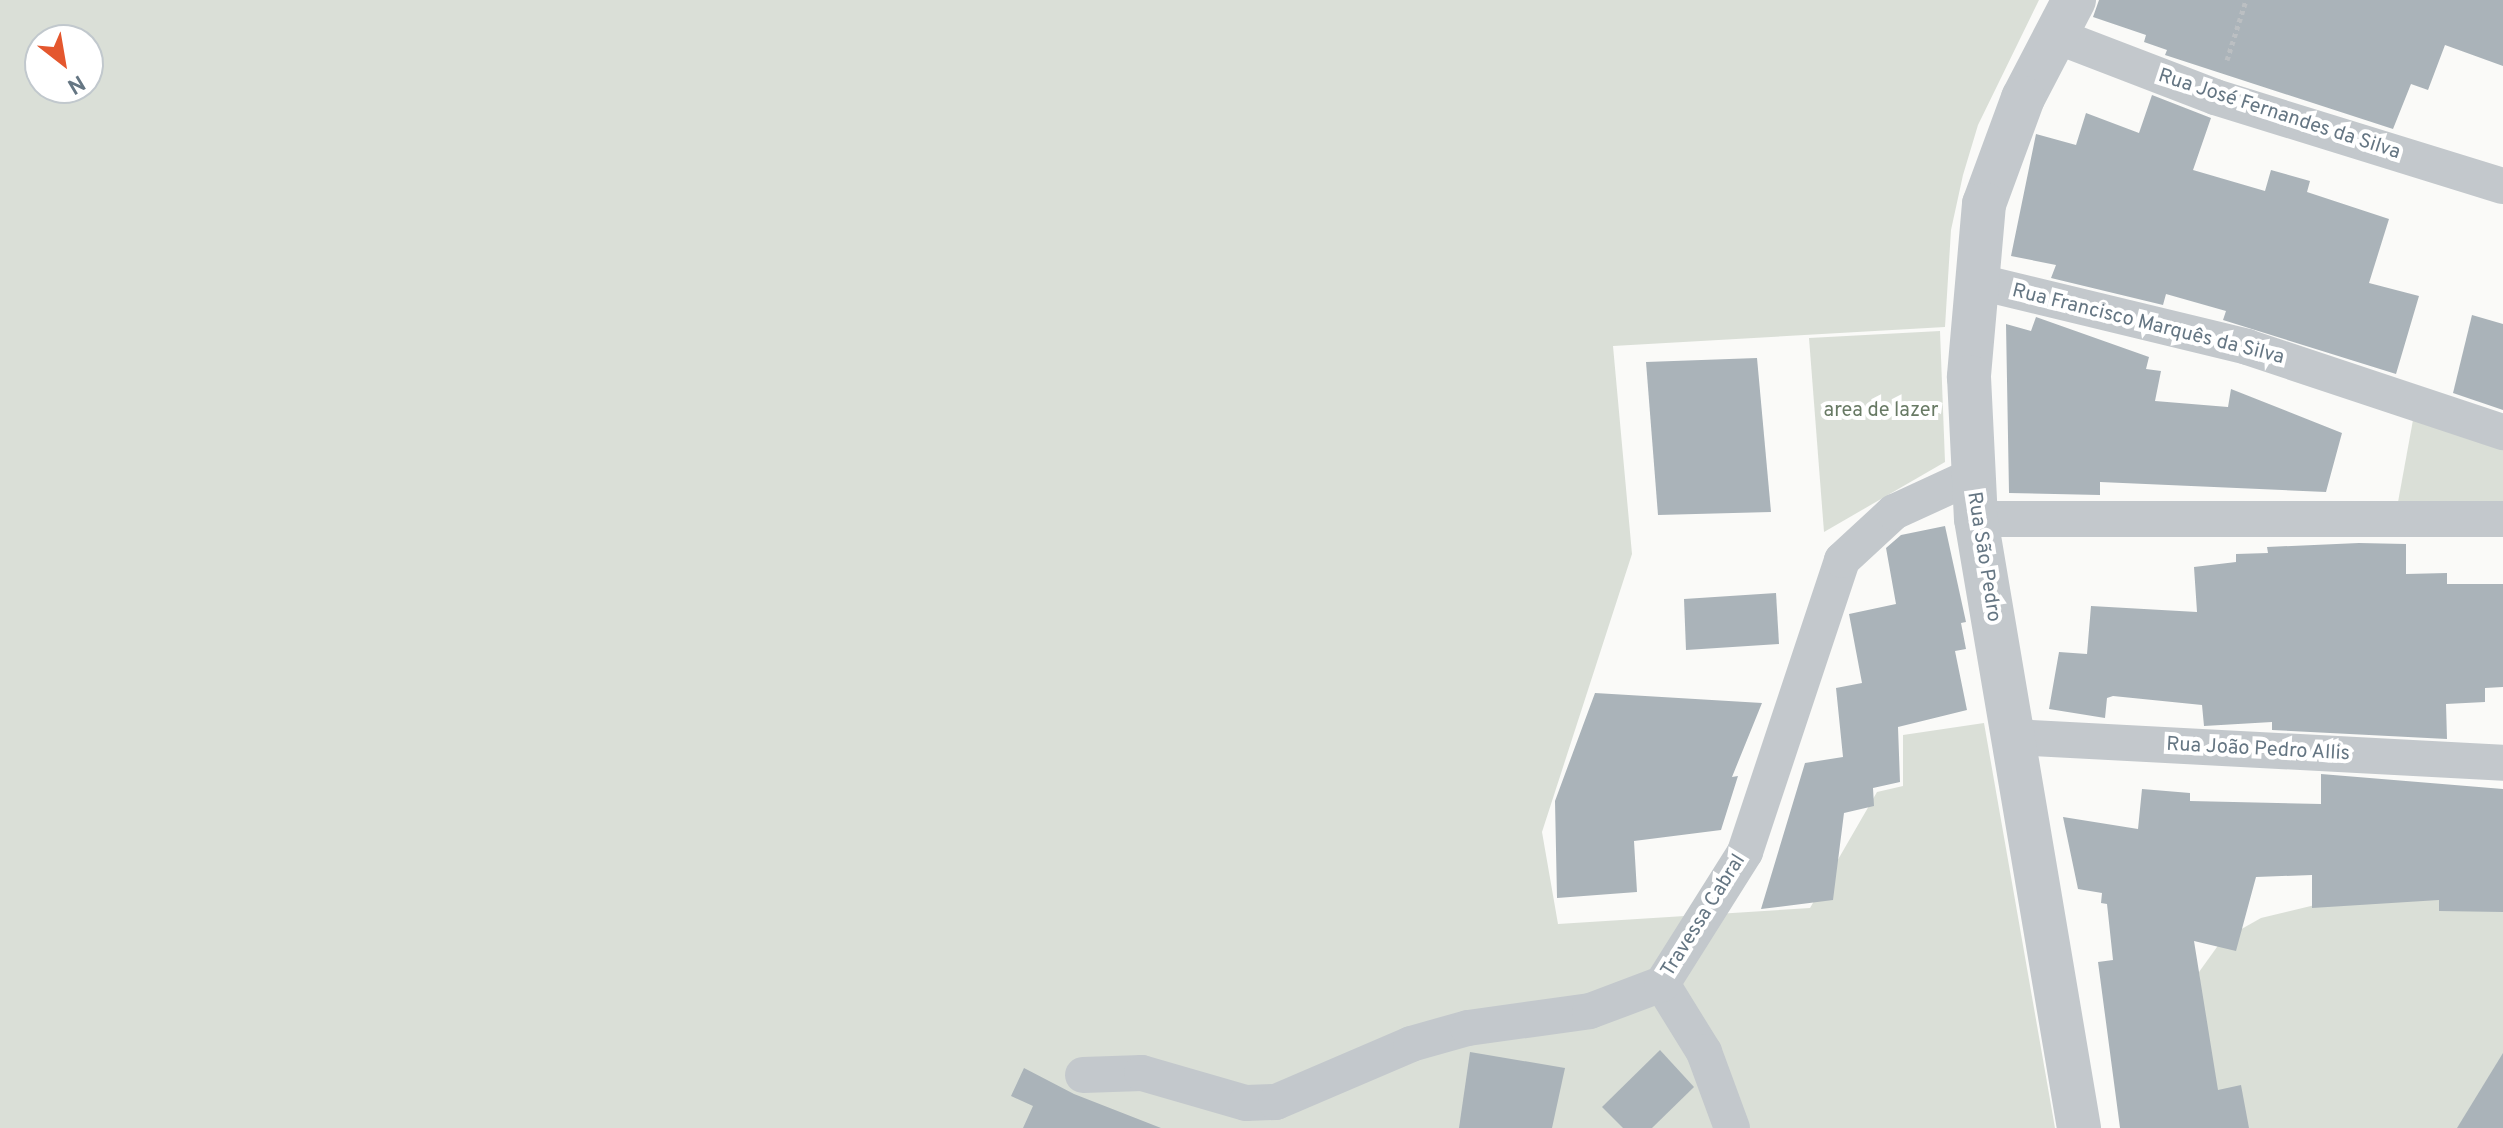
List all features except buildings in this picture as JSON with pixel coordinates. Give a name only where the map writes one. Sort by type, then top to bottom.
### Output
[{"type":"street","name":"Rua José Fernandes da Silva","points":[[2066,19],[2215,97],[2503,186]]},
{"type":"street","name":"Rua São Pedro","points":[[2066,19],[2002,148],[1984,204],[1975,281],[1973,498],[2079,1128]]},
{"type":"street","name":"Rua Francisco Marquês da Silva","points":[[1975,281],[2247,347],[2503,432]]},
{"type":"street","points":[[1973,498],[2503,519]]},
{"type":"street","name":"Travessa Cabral","points":[[1083,1075],[1142,1073],[1246,1103],[1276,1102],[1411,1044],[1468,1028],[1590,1011],[1662,984],[1745,852],[1842,560],[1886,517],[1973,498]]},
{"type":"street","name":"Rua João Pedro Allis","points":[[2013,737],[2503,763]]},
{"type":"street","points":[[1662,984],[1704,1052],[1732,1128]]},
{"type":"path","points":[[2215,97],[2246,0]]},
{"type":"green space","points":[[0,0],[2039,0],[1978,125],[1963,175],[1951,230],[1945,327],[1613,346],[1632,554],[1542,832],[1558,924],[1810,908],[1877,792],[1903,786],[1903,735],[1984,723],[2055,1128],[0,1128]]},
{"type":"green space","name":"area de lazer","points":[[1940,331],[1945,462],[1824,532],[1809,338]]},
{"type":"green space","points":[[2413,420],[2503,449],[2503,503],[2398,502]]},
{"type":"green space","points":[[2503,893],[2503,1113],[2487,1128],[2210,1128],[2199,972],[2222,940],[2261,918],[2315,905]]}]
